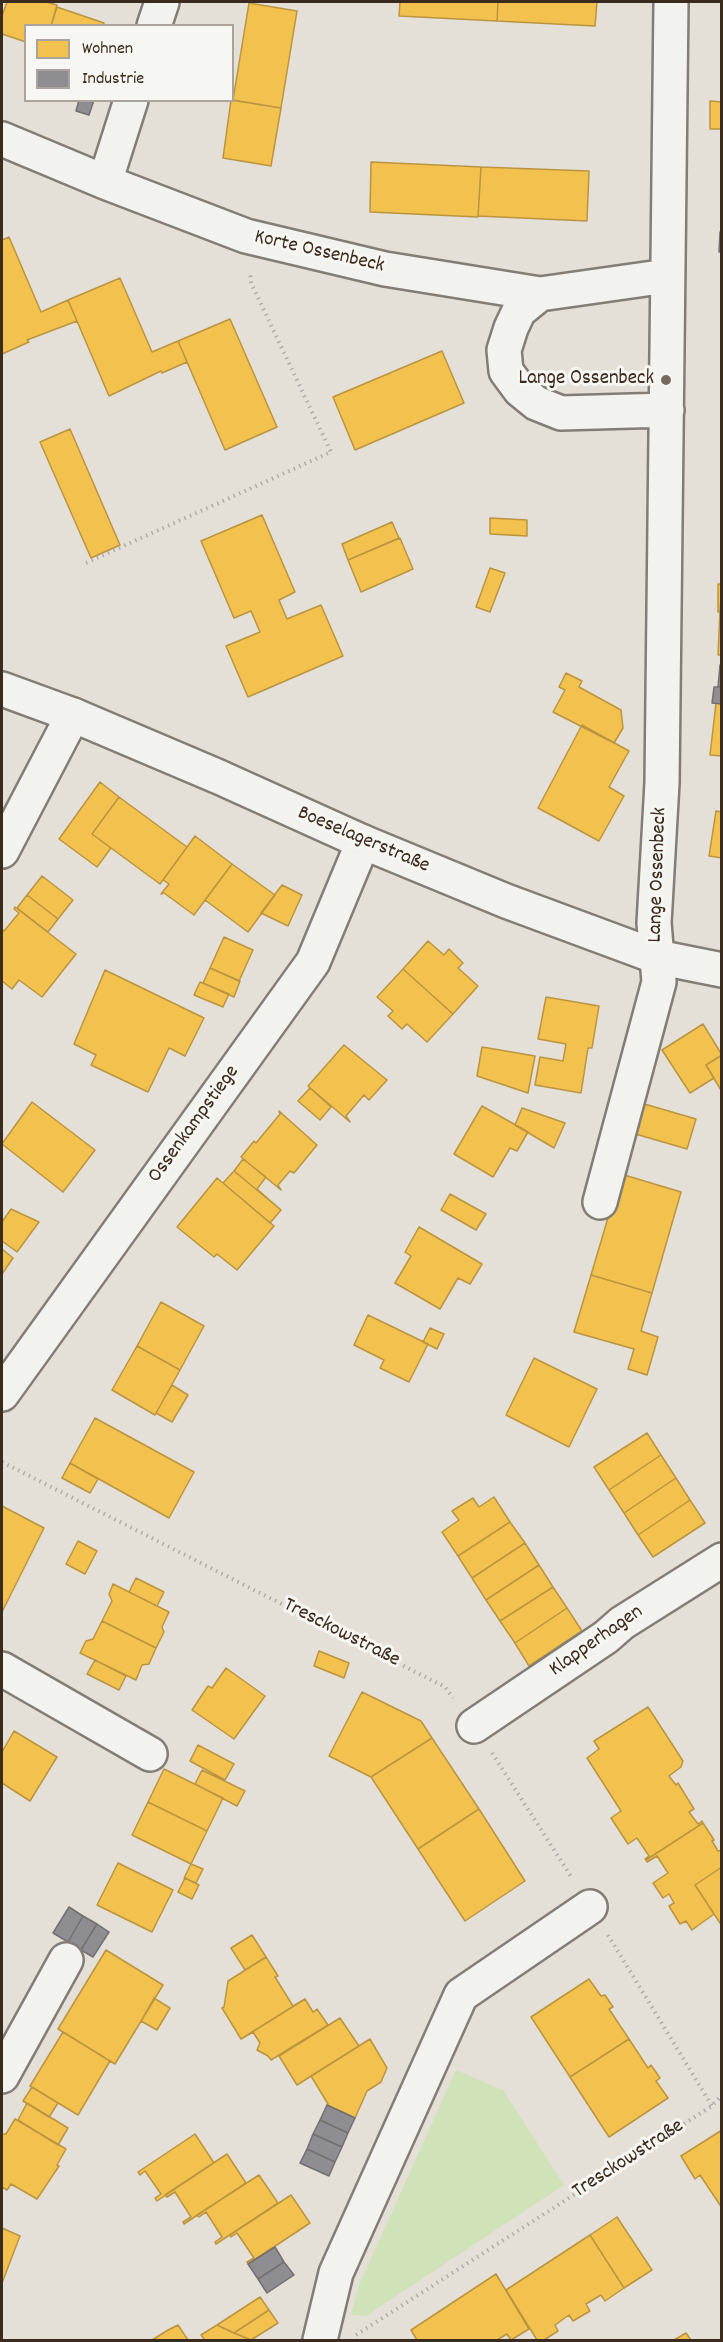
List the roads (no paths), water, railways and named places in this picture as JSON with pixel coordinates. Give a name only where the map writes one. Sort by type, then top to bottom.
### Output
[{"type":"street","points":[[155,24],[162,2]]},
{"type":"street","name":"Lange Ossenbeck","points":[[657,957],[654,923],[662,783],[670,2]]},
{"type":"street","points":[[105,182],[130,102]]},
{"type":"street","name":"Korte Ossenbeck","points":[[2,139],[105,182],[246,236],[385,269],[540,294],[667,276]]},
{"type":"street","points":[[540,294],[519,311],[510,328],[504,350],[506,371],[520,390],[536,403],[561,413],[667,410]]},
{"type":"street","name":"Boeselagerstraße","points":[[2,689],[73,715],[363,842],[506,901],[657,957],[722,970]]},
{"type":"street","points":[[2,851],[73,715]]},
{"type":"street","name":"Ossenkampstiege","points":[[2,1394],[313,962],[363,842]]},
{"type":"street","points":[[600,1202],[659,982],[657,957]]},
{"type":"street","name":"Klapperhagen","points":[[474,1726],[606,1637],[622,1623],[722,1560]]},
{"type":"street","points":[[2,1669],[150,1754]]},
{"type":"street","points":[[320,2340],[336,2273],[460,1995],[590,1907]]},
{"type":"street","points":[[2,2076],[66,1960]]},
{"type":"place","name":"Lange Ossenbeck","points":[[666,380]]}]
